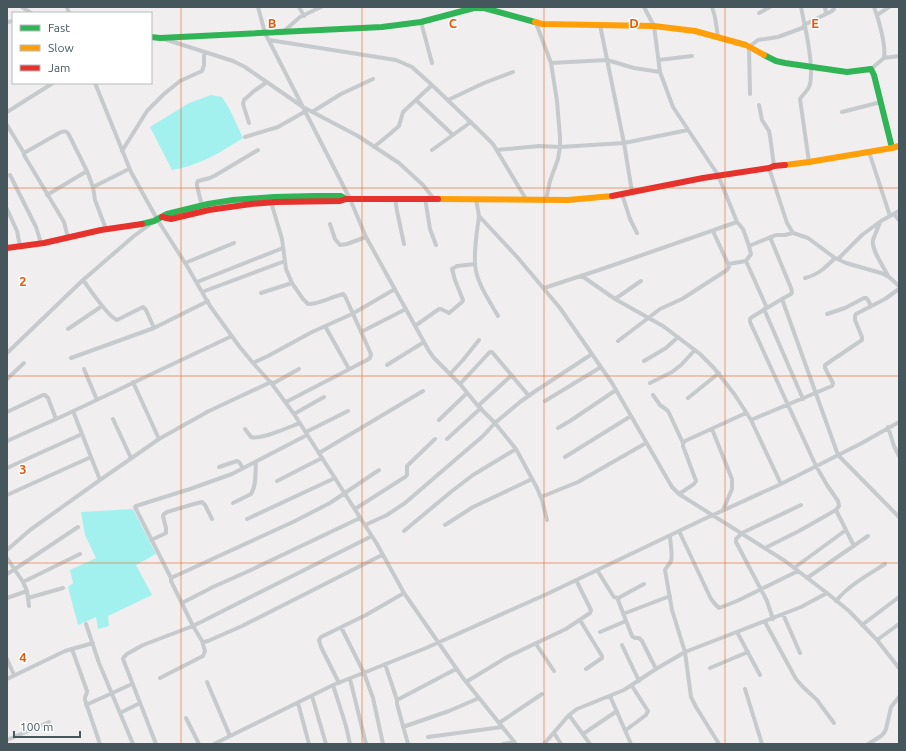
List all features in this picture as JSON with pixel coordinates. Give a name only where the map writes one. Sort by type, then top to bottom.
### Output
[{"type":"street","points":[[258,7],[269,40],[306,111],[366,237],[394,289],[434,358],[460,384],[516,449],[541,497],[547,520]]},
{"type":"street","points":[[299,7],[304,16]]},
{"type":"street","points":[[283,32],[300,17],[321,7]]},
{"type":"street","points":[[644,7],[654,26],[660,72],[673,107],[718,175],[737,222],[743,229],[749,246],[751,254],[746,261],[728,264]]},
{"type":"street","points":[[712,7],[718,37]]},
{"type":"street","points":[[759,13],[770,7]]},
{"type":"street","points":[[801,7],[809,46],[811,67],[811,83],[800,99],[809,162]]},
{"type":"street","points":[[825,7],[826,14]]},
{"type":"street","points":[[749,47],[763,38],[778,37],[804,26],[832,11],[834,9],[833,7]]},
{"type":"street","points":[[874,7],[885,53],[884,58]]},
{"type":"street","points":[[877,15],[889,7]]},
{"type":"street","points":[[152,37],[160,38],[382,27],[421,22],[465,9],[484,8],[542,24],[654,26],[696,31],[734,41],[776,61],[847,72],[871,69],[884,58],[899,56]]},
{"type":"street","points":[[421,22],[432,63]]},
{"type":"street","points":[[536,23],[552,63],[560,137],[558,159],[550,181],[546,200]]},
{"type":"street","points":[[600,25],[632,192]]},
{"type":"street","points":[[160,38],[233,61],[245,67],[303,107],[358,136],[399,163],[423,185],[434,199]]},
{"type":"street","points":[[269,40],[396,60],[412,67],[493,144],[526,199]]},
{"type":"street","points":[[749,47],[750,94]]},
{"type":"street","points":[[122,151],[147,111],[180,81],[202,70],[204,65],[204,52]]},
{"type":"street","points":[[659,60],[692,56]]},
{"type":"street","points":[[552,63],[607,60],[634,68],[660,72]]},
{"type":"street","points":[[7,248],[68,238],[106,229],[139,224],[160,218],[171,219],[209,210],[271,202],[340,201],[348,199],[395,198],[526,199],[567,201],[588,199],[622,194],[718,175],[809,162],[896,147],[871,69]]},
{"type":"street","points":[[448,100],[484,83],[513,72]]},
{"type":"street","points":[[312,112],[341,94],[373,79]]},
{"type":"street","points":[[249,123],[243,104],[244,100],[267,82]]},
{"type":"street","points":[[7,112],[51,84]]},
{"type":"street","points":[[95,84],[129,169],[160,218],[202,292],[232,336],[286,402],[372,536],[404,593],[456,669],[515,743]]},
{"type":"street","points":[[374,146],[399,126],[402,112],[432,85]]},
{"type":"street","points":[[416,100],[453,136]]},
{"type":"street","points":[[842,112],[881,102]]},
{"type":"street","points":[[758,105],[762,120],[770,136],[772,167],[787,222],[794,233]]},
{"type":"street","points":[[245,137],[278,127],[306,111]]},
{"type":"street","points":[[432,150],[471,122]]},
{"type":"street","points":[[7,125],[64,222],[68,238]]},
{"type":"street","points":[[497,150],[539,146],[560,147],[624,144],[688,130]]},
{"type":"street","points":[[24,152],[61,132],[67,132],[94,187],[95,200],[106,229]]},
{"type":"street","points":[[202,206],[197,186],[198,181],[216,175],[258,150]]},
{"type":"street","points":[[869,152],[890,216]]},
{"type":"street","points":[[94,187],[129,169]]},
{"type":"street","points":[[47,195],[87,171]]},
{"type":"street","points":[[10,175],[36,227],[41,243]]},
{"type":"street","points":[[622,194],[630,219],[637,233]]},
{"type":"street","points":[[7,353],[83,280],[143,228],[167,214],[233,200],[266,197],[341,196],[348,199]]},
{"type":"street","points":[[395,198],[404,244]]},
{"type":"street","points":[[425,198],[430,229],[436,245]]},
{"type":"street","points":[[476,199],[479,216],[475,247],[475,264],[483,290],[498,316]]},
{"type":"street","points":[[271,202],[282,239],[286,269],[292,283],[308,304],[318,303],[343,294],[371,354],[367,360],[286,402]]},
{"type":"street","points":[[7,209],[17,231],[20,246]]},
{"type":"street","points":[[805,278],[819,273],[862,235],[881,221],[899,211]]},
{"type":"street","points":[[894,214],[899,220]]},
{"type":"street","points":[[479,216],[518,258],[560,308],[616,390],[672,487],[712,515],[785,561],[827,593],[849,611],[877,640],[899,668]]},
{"type":"street","points":[[751,420],[833,385],[825,368],[825,364],[862,340],[855,320],[856,314],[885,299],[899,287],[889,277],[877,256],[873,244],[881,221]]},
{"type":"street","points":[[544,288],[737,222]]},
{"type":"street","points":[[330,224],[340,245],[366,237]]},
{"type":"street","points":[[618,341],[660,309],[682,299],[727,270],[729,267],[728,264],[713,231]]},
{"type":"street","points":[[749,246],[776,235],[794,233],[808,238],[836,258],[846,263],[880,272],[889,277]]},
{"type":"street","points":[[765,548],[799,531],[836,510],[840,506],[816,466],[750,322],[752,317],[792,292],[770,237]]},
{"type":"street","points":[[185,263],[234,243]]},
{"type":"street","points":[[196,282],[283,248]]},
{"type":"street","points":[[202,292],[285,261]]},
{"type":"street","points":[[746,261],[803,399]]},
{"type":"street","points":[[415,326],[439,309],[441,308],[449,313],[462,302],[452,269],[457,266],[475,264]]},
{"type":"street","points":[[582,276],[615,299],[663,326],[695,350],[719,373],[751,420],[781,484]]},
{"type":"street","points":[[83,280],[102,306],[115,320],[143,307],[146,310],[154,328]]},
{"type":"street","points":[[615,299],[641,280]]},
{"type":"street","points":[[261,293],[292,283]]},
{"type":"street","points":[[253,363],[312,332],[352,314],[394,289]]},
{"type":"street","points":[[827,314],[845,308],[864,298],[868,300],[871,306]]},
{"type":"street","points":[[782,299],[838,455],[899,517]]},
{"type":"street","points":[[71,358],[154,328],[208,301]]},
{"type":"street","points":[[68,329],[102,306]]},
{"type":"street","points":[[361,332],[406,309]]},
{"type":"street","points":[[325,326],[349,369]]},
{"type":"street","points":[[7,440],[56,419],[232,336]]},
{"type":"street","points":[[644,361],[666,348],[678,337]]},
{"type":"street","points":[[450,374],[479,340]]},
{"type":"street","points":[[387,365],[424,342]]},
{"type":"street","points":[[650,382],[672,372],[695,350]]},
{"type":"street","points":[[460,384],[490,352],[494,354],[529,396]]},
{"type":"street","points":[[365,525],[387,515],[405,503],[483,436],[495,423],[529,396],[592,354]]},
{"type":"street","points":[[7,379],[24,363]]},
{"type":"street","points":[[545,401],[601,367]]},
{"type":"street","points":[[84,369],[97,400]]},
{"type":"street","points":[[7,550],[30,530],[159,439],[209,412],[299,369]]},
{"type":"street","points":[[688,398],[719,373]]},
{"type":"street","points":[[447,439],[512,375]]},
{"type":"street","points":[[133,382],[159,439]]},
{"type":"street","points":[[558,428],[616,390]]},
{"type":"street","points":[[319,453],[423,391]]},
{"type":"street","points":[[439,420],[467,393]]},
{"type":"street","points":[[7,412],[45,395],[48,398],[56,419]]},
{"type":"street","points":[[653,395],[660,405],[669,413],[683,443],[696,481],[680,494]]},
{"type":"street","points":[[294,414],[324,397]]},
{"type":"street","points":[[73,411],[100,480]]},
{"type":"street","points":[[160,678],[203,656],[204,651],[202,641],[193,626],[171,581],[171,578],[135,507],[213,482],[256,462],[348,411]]},
{"type":"street","points":[[683,443],[746,413]]},
{"type":"street","points":[[565,457],[631,416]]},
{"type":"street","points":[[113,419],[131,458]]},
{"type":"street","points":[[214,744],[333,685],[438,643],[679,532],[712,515],[781,484],[862,443],[899,422]]},
{"type":"street","points":[[245,429],[251,438],[255,438],[300,423]]},
{"type":"street","points":[[888,428],[899,456]]},
{"type":"street","points":[[712,429],[732,479],[732,489],[723,510]]},
{"type":"street","points":[[7,468],[82,434]]},
{"type":"street","points":[[355,509],[405,477],[407,466],[435,439]]},
{"type":"street","points":[[541,497],[578,482],[646,443]]},
{"type":"street","points":[[404,531],[473,475],[516,449]]},
{"type":"street","points":[[7,495],[91,458]]},
{"type":"street","points":[[277,481],[322,458]]},
{"type":"street","points":[[219,467],[237,460],[243,468]]},
{"type":"street","points":[[233,503],[251,494],[254,487],[256,462]]},
{"type":"street","points":[[171,578],[295,521],[330,503],[379,470]]},
{"type":"street","points":[[246,519],[335,478]]},
{"type":"street","points":[[445,525],[473,507],[532,479]]},
{"type":"street","points":[[152,540],[166,533],[163,516],[167,512],[202,502],[212,519]]},
{"type":"street","points":[[773,618],[767,601],[736,542],[737,537],[742,533],[801,505]]},
{"type":"street","points":[[894,512],[899,508]]},
{"type":"street","points":[[836,510],[854,546]]},
{"type":"street","points":[[182,603],[360,518]]},
{"type":"street","points":[[7,574],[78,527]]},
{"type":"street","points":[[794,568],[846,530]]},
{"type":"street","points":[[679,532],[711,599],[719,608],[798,571]]},
{"type":"street","points":[[156,744],[132,684],[123,659],[124,656],[143,645],[193,626],[372,536]]},
{"type":"street","points":[[670,536],[672,558],[665,570],[672,610],[685,652],[691,697],[719,744]]},
{"type":"street","points":[[807,578],[868,536]]},
{"type":"street","points":[[23,582],[80,554]]},
{"type":"street","points":[[202,641],[208,641],[242,626],[382,555]]},
{"type":"street","points":[[7,558],[23,582],[27,591],[29,606]]},
{"type":"street","points":[[836,601],[841,595],[885,564]]},
{"type":"street","points":[[598,570],[612,594],[618,598],[632,636],[642,640],[656,669]]},
{"type":"street","points":[[466,682],[507,657],[566,629],[590,613],[591,610],[576,580]]},
{"type":"street","points":[[618,598],[644,584]]},
{"type":"street","points":[[28,598],[63,588]]},
{"type":"street","points":[[7,598],[27,591]]},
{"type":"street","points":[[339,683],[320,647],[319,640],[324,635],[366,615],[404,593]]},
{"type":"street","points":[[544,744],[569,715],[584,705],[610,696],[632,686],[656,669],[685,652],[765,622],[801,607],[827,593]]},
{"type":"street","points":[[623,614],[670,596]]},
{"type":"street","points":[[862,625],[898,598]]},
{"type":"street","points":[[783,614],[800,653]]},
{"type":"street","points":[[580,620],[602,656],[602,658],[586,669]]},
{"type":"street","points":[[600,632],[626,621]]},
{"type":"street","points":[[765,622],[796,679],[817,700],[834,723]]},
{"type":"street","points":[[86,624],[112,694],[133,744]]},
{"type":"street","points":[[877,640],[899,624]]},
{"type":"street","points":[[341,627],[364,673],[373,698],[384,744]]},
{"type":"street","points":[[737,632],[760,675]]},
{"type":"street","points":[[7,679],[51,658],[93,644]]},
{"type":"street","points":[[536,644],[554,671]]},
{"type":"street","points":[[622,645],[639,681]]},
{"type":"street","points":[[72,650],[87,691],[84,698],[100,744]]},
{"type":"street","points":[[710,668],[748,652]]},
{"type":"street","points":[[7,659],[14,675]]},
{"type":"street","points":[[385,664],[397,700],[408,744]]},
{"type":"street","points":[[397,700],[456,669]]},
{"type":"street","points":[[350,678],[366,744]]},
{"type":"street","points":[[208,682],[230,736]]},
{"type":"street","points":[[86,705],[132,684]]},
{"type":"street","points":[[333,685],[350,744]]},
{"type":"street","points":[[626,730],[646,715],[648,711],[632,686]]},
{"type":"street","points":[[745,689],[762,744]]},
{"type":"street","points":[[428,737],[500,725],[542,694]]},
{"type":"street","points":[[312,696],[326,744]]},
{"type":"street","points":[[610,696],[631,744]]},
{"type":"street","points":[[868,744],[884,733],[890,707],[899,697]]},
{"type":"street","points":[[403,727],[449,712],[479,698]]},
{"type":"street","points":[[120,713],[140,703]]},
{"type":"street","points":[[298,703],[309,744]]},
{"type":"street","points":[[583,734],[617,711]]},
{"type":"street","points":[[569,715],[590,744]]},
{"type":"street","points":[[186,718],[199,744]]},
{"type":"street","points":[[7,740],[49,722]]},
{"type":"street","points":[[554,733],[561,744]]},
{"type":"street","points":[[503,744],[515,743]]},
{"type":"water","points":[[211,95],[222,97],[243,138],[201,162],[172,170],[150,127],[189,103]]},
{"type":"water","points":[[133,509],[156,554],[136,565],[152,595],[108,616],[109,626],[98,629],[96,617],[78,625],[68,587],[73,583],[70,570],[96,558],[85,535],[81,512]]},
{"type":"traffic: fast","points":[[152,37],[160,38],[382,27],[421,22],[474,8],[484,8],[535,22]]},
{"type":"traffic: fast","points":[[764,55],[776,61],[785,63],[847,72],[871,69],[874,75],[892,148]]},
{"type":"traffic: fast","points":[[142,224],[154,221],[167,214],[208,204],[233,200],[314,196],[341,196],[346,199]]},
{"type":"traffic: slow","points":[[535,22],[542,24],[654,26],[695,31],[746,45],[764,55]]},
{"type":"traffic: slow","points":[[785,165],[899,146]]},
{"type":"traffic: slow","points":[[438,199],[568,200],[612,196]]},
{"type":"traffic: jam","points":[[612,196],[703,178],[785,165]]},
{"type":"traffic: jam","points":[[162,217],[171,219],[209,210],[276,202],[340,201],[346,199],[438,199]]},
{"type":"traffic: jam","points":[[7,248],[44,243],[101,230],[142,224]]}]
